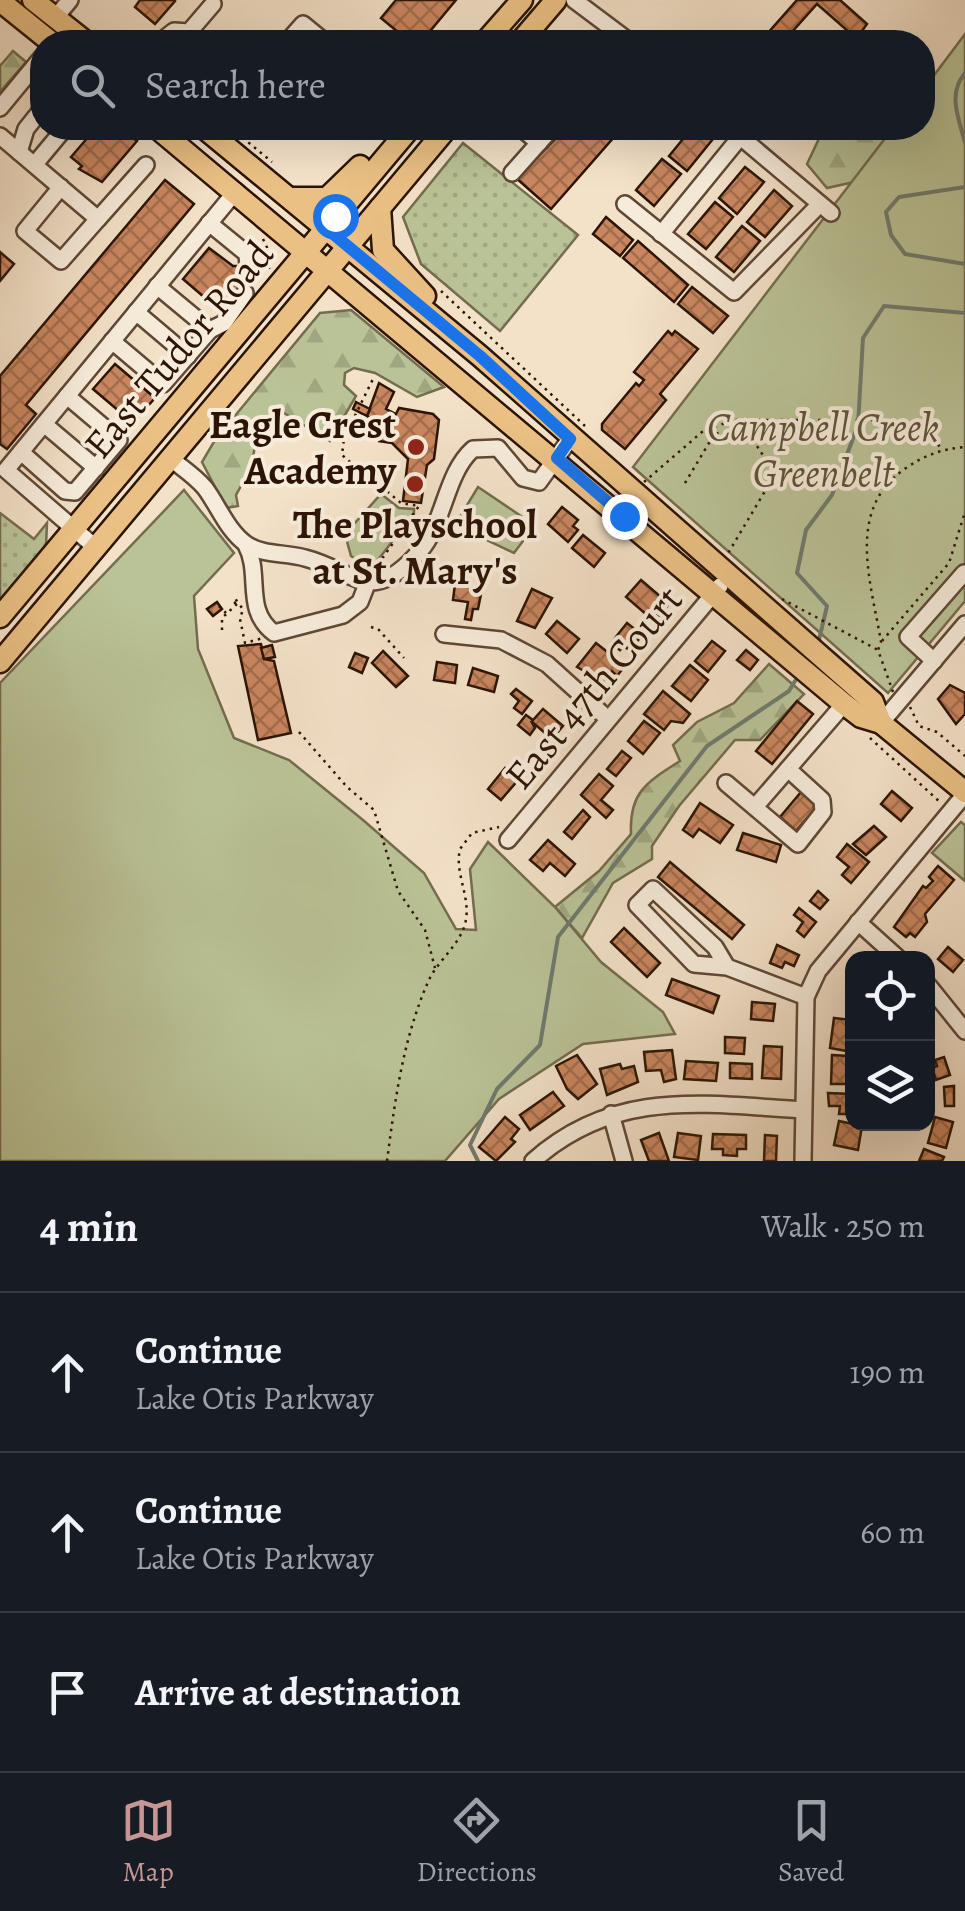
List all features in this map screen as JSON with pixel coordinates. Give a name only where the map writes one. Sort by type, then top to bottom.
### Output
[{"type":"main road","points":[[0,0],[39,30]]},
{"type":"main road","points":[[14,0],[31,13],[55,18]]},
{"type":"main road","points":[[34,0],[70,30]]},
{"type":"main road","points":[[495,30],[522,0]]},
{"type":"main road","points":[[530,30],[556,0]]},
{"type":"main road","points":[[172,140],[557,458],[786,654],[873,702],[873,728]]},
{"type":"main road","points":[[219,140],[578,432],[801,638],[844,704],[965,793]]},
{"type":"main road","points":[[288,196],[316,201],[331,196],[373,153],[392,140]]},
{"type":"main road","name":"East Tudor Road","points":[[0,617],[399,140]]},
{"type":"main road","name":"East Tudor Road","points":[[0,662],[438,140]]},
{"type":"main road","points":[[256,207],[281,252],[283,278]]},
{"type":"main road","points":[[380,208],[383,250],[427,299],[445,327]]},
{"type":"main road","points":[[284,322],[331,293],[362,295]]},
{"type":"street","points":[[55,18],[70,0]]},
{"type":"street","points":[[574,0],[591,6],[616,30]]},
{"type":"street","points":[[191,30],[213,4]]},
{"type":"street","points":[[0,108],[30,72]]},
{"type":"street","points":[[19,152],[30,124]]},
{"type":"street","points":[[0,136],[98,219]]},
{"type":"street","points":[[34,164],[55,140]]},
{"type":"street","points":[[512,174],[539,142],[536,140]]},
{"type":"street","points":[[661,234],[730,140]]},
{"type":"street","points":[[624,204],[734,292],[825,208],[745,140]]},
{"type":"street","points":[[60,187],[25,231],[61,261],[146,165]]},
{"type":"street","points":[[95,546],[6,470],[236,191]]},
{"type":"street","points":[[210,222],[247,254],[248,266]]},
{"type":"street","points":[[158,286],[210,330]]},
{"type":"street","points":[[112,341],[164,384],[210,330],[224,323],[245,293]]},
{"type":"street","points":[[136,312],[188,356]]},
{"type":"street","points":[[21,452],[65,491],[75,492],[119,440],[67,396]]},
{"type":"street","points":[[44,424],[96,468]]},
{"type":"street","points":[[244,542],[263,553],[292,548],[366,584],[394,573],[423,548],[460,464],[473,450],[498,448],[531,483],[546,475],[578,432]]},
{"type":"street","points":[[170,458],[204,488],[244,542],[253,558],[257,613],[274,633],[343,615],[360,602],[366,584]]},
{"type":"street","points":[[55,512],[58,546]]},
{"type":"street","name":"East 47th Court","points":[[513,834],[714,593],[726,568]]},
{"type":"street","points":[[934,661],[908,637],[964,572]]},
{"type":"street","points":[[873,728],[965,624]]},
{"type":"street","points":[[444,634],[501,640],[547,664],[608,719]]},
{"type":"street","points":[[755,807],[844,704]]},
{"type":"street","points":[[726,783],[798,844],[823,812],[822,800],[788,769]]},
{"type":"street","points":[[803,1161],[806,997],[818,970],[965,793]]},
{"type":"street","points":[[728,967],[715,947],[654,888],[637,905],[694,964],[728,967],[806,997]]},
{"type":"street","points":[[858,922],[890,951]]},
{"type":"street","points":[[935,994],[965,1031]]},
{"type":"street","points":[[533,1161],[576,1130],[611,1114],[647,1105],[688,1103],[803,1110]]},
{"type":"street","points":[[611,1114],[624,1161]]},
{"type":"path","points":[[440,290],[578,432]]},
{"type":"path","points":[[356,467],[342,455],[344,438],[374,377]]},
{"type":"path","points":[[644,482],[662,463],[711,428],[733,420],[897,420],[930,434],[942,449]]},
{"type":"path","points":[[711,428],[716,434],[753,440],[773,475],[726,568]]},
{"type":"path","points":[[685,482],[716,434]]},
{"type":"path","points":[[881,642],[866,550],[870,509],[890,479],[942,449],[965,447]]},
{"type":"path","points":[[366,584],[419,506],[400,502],[370,477]]},
{"type":"path","points":[[890,689],[878,650],[881,642],[949,563],[965,512]]},
{"type":"path","points":[[780,598],[878,650]]},
{"type":"path","points":[[222,630],[226,614],[237,604],[243,608],[240,619],[245,643],[266,638],[271,643]]},
{"type":"path","points":[[220,606],[226,614]]},
{"type":"path","points":[[370,627],[378,629],[404,658]]},
{"type":"path","points":[[911,708],[919,726],[938,732],[965,756]]},
{"type":"path","points":[[873,728],[941,803]]},
{"type":"path","points":[[299,732],[347,788],[374,810],[398,891],[425,930],[435,970]]},
{"type":"path","points":[[387,1161],[396,1084],[413,1023],[435,970],[462,933],[467,918],[458,864],[463,842],[482,829],[513,834]]},
{"type":"green space","name":"Campbell Creek Greenbelt","points":[[965,34],[965,601],[888,693],[633,467],[884,140],[935,140],[935,74]]},
{"type":"green space","points":[[13,51],[26,62],[0,92],[0,66]]},
{"type":"green space","points":[[818,140],[930,140],[890,174],[827,188],[807,164]]},
{"type":"green space","points":[[463,143],[578,235],[500,331],[421,264],[403,217]]},
{"type":"green space","points":[[351,310],[444,387],[417,397],[375,373],[354,368],[345,373],[344,385],[356,396],[330,441],[284,413],[255,446],[251,468],[236,495],[238,506],[226,508],[202,462],[215,440],[320,313]]},
{"type":"green space","points":[[478,487],[521,516],[511,531],[523,541],[514,553],[455,525]]},
{"type":"green space","points":[[184,490],[234,553],[194,596],[198,649],[234,738],[289,760],[363,820],[424,873],[456,929],[476,930],[470,869],[488,842],[555,907],[601,962],[663,1012],[675,1034],[583,1044],[499,1099],[445,1161],[0,1161],[0,683]]},
{"type":"green space","points":[[381,494],[399,508],[414,509],[414,513],[371,569],[351,556],[345,534]]},
{"type":"green space","points":[[0,513],[34,539],[47,523],[46,546],[0,603]]},
{"type":"green space","points":[[769,664],[804,694],[760,740],[735,740],[679,806],[652,846],[652,859],[613,883],[582,938],[555,907],[599,871],[631,834],[633,808],[642,790],[680,761],[673,745],[697,722],[734,703]]},
{"type":"green space","points":[[961,822],[965,825],[965,881],[932,853]]},
{"type":"building","points":[[140,0],[175,1],[155,24],[135,7]]},
{"type":"building","points":[[396,0],[456,0],[431,30],[396,30],[381,18]]},
{"type":"building","points":[[797,0],[840,0],[867,24],[863,30],[847,30],[817,4],[794,30],[771,30]]},
{"type":"building","points":[[86,140],[137,141],[102,182],[79,169],[82,166],[71,157]]},
{"type":"building","points":[[554,140],[611,140],[551,209],[516,178]]},
{"type":"building","points":[[682,140],[712,140],[687,171],[669,156]]},
{"type":"building","points":[[662,159],[681,174],[654,206],[636,190]]},
{"type":"building","points":[[745,167],[764,182],[737,214],[719,198]]},
{"type":"building","points":[[165,180],[194,204],[26,405],[36,414],[7,449],[0,444],[0,376]]},
{"type":"building","points":[[774,190],[792,206],[765,237],[747,222]]},
{"type":"building","points":[[715,202],[733,217],[706,249],[688,234]]},
{"type":"building","points":[[606,217],[633,240],[620,256],[593,234]]},
{"type":"building","points":[[742,226],[760,241],[734,272],[716,257]]},
{"type":"building","points":[[638,241],[688,285],[674,302],[623,258]]},
{"type":"building","points":[[209,248],[233,266],[248,266],[255,271],[256,280],[225,315],[183,279]]},
{"type":"building","points":[[0,252],[14,264],[0,281]]},
{"type":"building","points":[[692,287],[728,316],[713,333],[678,304]]},
{"type":"building","points":[[668,331],[672,335],[675,331],[698,349],[660,394],[666,400],[625,449],[602,430],[602,424],[636,383],[639,386],[644,380],[634,372]]},
{"type":"building","points":[[115,364],[155,398],[133,423],[93,389]]},
{"type":"building","name":"Eagle Crest Academy","points":[[379,383],[394,392],[386,409],[396,414],[399,408],[433,414],[439,420],[434,459],[427,465],[421,503],[403,501],[408,459],[392,443],[379,441],[375,432],[379,424],[367,416]]},
{"type":"building","points":[[356,402],[370,409],[367,416],[353,409]]},
{"type":"building","points":[[562,507],[578,520],[573,526],[578,530],[568,542],[548,524]]},
{"type":"building","points":[[583,535],[605,553],[594,567],[572,548]]},
{"type":"building","points":[[641,580],[669,604],[658,617],[651,611],[647,615],[626,597]]},
{"type":"building","points":[[455,584],[482,589],[471,620],[465,619],[468,602],[453,600]]},
{"type":"building","points":[[532,589],[552,598],[535,628],[517,621]]},
{"type":"building","points":[[217,602],[222,609],[213,616],[207,609]]},
{"type":"building","points":[[557,621],[579,639],[567,653],[546,634]]},
{"type":"building","points":[[627,623],[642,635],[630,651],[611,643]]},
{"type":"building","points":[[712,641],[725,651],[708,672],[695,661]]},
{"type":"building","points":[[596,643],[625,666],[617,676],[612,671],[603,682],[577,667]]},
{"type":"building","points":[[261,644],[264,659],[274,661],[291,733],[258,740],[238,646]]},
{"type":"building","points":[[272,645],[275,657],[264,659],[261,648]]},
{"type":"building","points":[[746,650],[758,660],[750,670],[737,660]]},
{"type":"building","points":[[383,651],[408,676],[396,687],[372,663]]},
{"type":"building","points":[[355,653],[368,658],[362,673],[349,667]]},
{"type":"building","points":[[437,662],[457,665],[455,683],[434,680]]},
{"type":"building","points":[[690,665],[708,680],[691,701],[672,686]]},
{"type":"building","points":[[473,668],[498,676],[494,692],[468,685]]},
{"type":"building","points":[[950,685],[965,693],[965,714],[956,724],[938,699]]},
{"type":"building","points":[[516,689],[532,701],[522,714],[514,708],[519,701],[511,694]]},
{"type":"building","points":[[663,691],[690,714],[683,723],[671,721],[664,730],[644,714]]},
{"type":"building","points":[[797,701],[813,714],[772,764],[756,751]]},
{"type":"building","points":[[543,709],[563,726],[552,739],[531,721],[535,728],[530,735],[518,725],[526,715],[533,720]]},
{"type":"building","points":[[644,721],[660,733],[643,754],[628,741]]},
{"type":"building","points":[[622,751],[631,758],[616,776],[607,769]]},
{"type":"building","points":[[505,768],[518,780],[501,800],[488,789]]},
{"type":"building","points":[[599,774],[613,786],[601,800],[613,810],[606,818],[581,795]]},
{"type":"building","points":[[892,791],[912,808],[901,821],[881,804]]},
{"type":"building","points":[[801,792],[818,806],[796,831],[780,817]]},
{"type":"building","points":[[700,803],[733,825],[720,843],[699,829],[693,837],[683,830]]},
{"type":"building","points":[[583,810],[590,817],[572,839],[564,832]]},
{"type":"building","points":[[874,826],[886,837],[866,855],[853,844]]},
{"type":"building","points":[[743,833],[781,845],[776,862],[737,850]]},
{"type":"building","points":[[548,840],[575,864],[565,876],[550,863],[543,871],[530,860]]},
{"type":"building","points":[[847,844],[869,862],[851,883],[842,875],[849,867],[837,857]]},
{"type":"building","points":[[670,862],[744,925],[732,939],[658,877]]},
{"type":"building","points":[[938,866],[954,880],[925,914],[927,922],[915,937],[910,933],[906,937],[894,927],[923,886],[926,888],[933,881],[929,877]]},
{"type":"building","points":[[818,891],[828,900],[820,909],[810,901]]},
{"type":"building","points":[[799,908],[816,922],[804,937],[797,931],[803,922],[794,915]]},
{"type":"building","points":[[624,928],[660,963],[647,977],[611,942]]},
{"type":"building","points":[[777,945],[799,955],[794,966],[785,962],[782,968],[770,963]]},
{"type":"building","points":[[948,947],[963,960],[953,972],[938,959]]},
{"type":"building","points":[[672,979],[719,996],[713,1013],[666,995]]},
{"type":"building","points":[[752,1002],[775,1004],[773,1021],[751,1019]]},
{"type":"building","points":[[834,1018],[845,1019],[845,1051],[830,1048]]},
{"type":"building","points":[[725,1037],[745,1038],[744,1054],[725,1053]]},
{"type":"building","points":[[764,1046],[782,1047],[781,1079],[762,1078]]},
{"type":"building","points":[[672,1050],[676,1079],[664,1082],[661,1070],[646,1071],[644,1052]]},
{"type":"building","points":[[577,1055],[597,1084],[578,1099],[567,1089],[556,1066]]},
{"type":"building","points":[[832,1055],[845,1056],[845,1084],[831,1084]]},
{"type":"building","points":[[944,1057],[950,1075],[936,1080],[935,1060]]},
{"type":"building","points":[[686,1061],[718,1063],[716,1081],[684,1079]]},
{"type":"building","points":[[730,1063],[752,1064],[752,1079],[730,1078]]},
{"type":"building","points":[[620,1064],[622,1069],[634,1066],[638,1082],[607,1095],[600,1069]]},
{"type":"building","points":[[954,1086],[954,1106],[945,1106],[944,1087]]},
{"type":"building","points":[[553,1092],[564,1106],[530,1130],[520,1115]]},
{"type":"building","points":[[828,1093],[845,1094],[845,1114],[839,1114],[840,1106],[829,1106]]},
{"type":"building","points":[[505,1117],[519,1129],[511,1139],[515,1142],[496,1161],[479,1147]]},
{"type":"building","points":[[935,1117],[953,1122],[946,1148],[928,1143],[931,1131],[935,1131]]},
{"type":"building","points":[[839,1121],[845,1122],[845,1131],[861,1131],[858,1150],[834,1145]]},
{"type":"building","points":[[659,1133],[669,1161],[649,1161],[641,1140]]},
{"type":"building","points":[[678,1133],[701,1136],[698,1160],[674,1157]]},
{"type":"building","points":[[713,1134],[746,1135],[746,1149],[737,1149],[737,1156],[723,1155],[723,1149],[712,1149]]},
{"type":"building","points":[[765,1135],[777,1136],[776,1161],[764,1161]]},
{"type":"building","points":[[924,1149],[944,1157],[942,1161],[919,1161]]},
{"type":"waterway","points":[[965,73],[956,98],[965,143]]},
{"type":"waterway","points":[[965,187],[899,197],[886,212],[891,235],[905,254],[965,264]]},
{"type":"waterway","points":[[819,640],[827,606],[797,573],[806,530],[832,495],[858,425],[863,338],[884,306],[965,313]]},
{"type":"waterway","points":[[478,1161],[470,1145],[497,1089],[540,1045],[558,937],[707,746],[789,691],[795,681]]},
{"type":"tunnel","points":[[245,293],[248,266]]},
{"type":"place","name":"Eagle Crest Academy","points":[[416,447]]},
{"type":"place","name":"The Playschool at St. Mary's","points":[[415,484]]},
{"type":"route","points":[[335,216],[326,228],[480,356],[570,439],[557,458],[624,516]]}]
